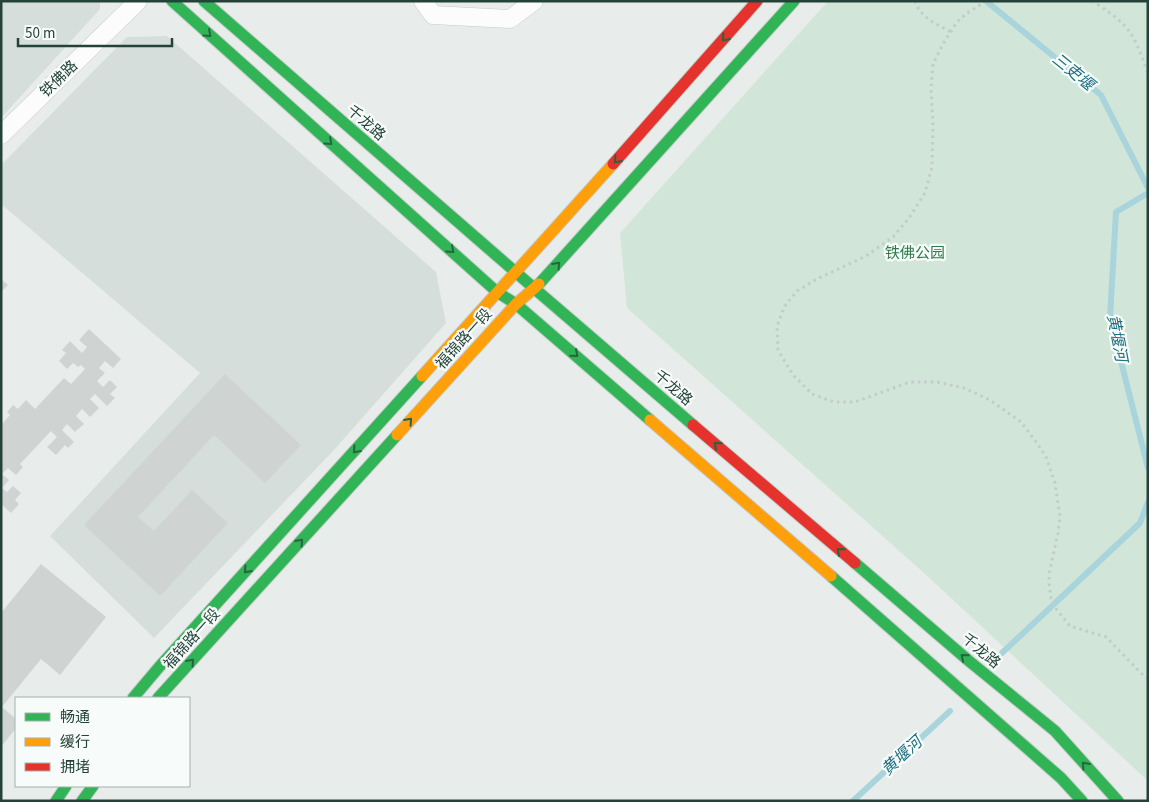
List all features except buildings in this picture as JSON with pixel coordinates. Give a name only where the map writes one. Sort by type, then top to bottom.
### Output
[{"type":"street","name":"铁佛路","points":[[1,135],[138,1]]},
{"type":"street","points":[[172,1],[498,292],[516,304],[930,662],[1061,778],[1082,801]]},
{"type":"street","name":"千龙路","points":[[204,1],[515,272],[969,661],[1055,731],[1118,801]]},
{"type":"street","points":[[431,6],[510,19],[534,1]]},
{"type":"street","name":"福锦路一段","points":[[134,697],[607,172],[757,1]]},
{"type":"street","name":"福锦路一段","points":[[159,697],[516,304],[535,289],[794,1]]},
{"type":"street","points":[[56,801],[65,787]]},
{"type":"street","points":[[82,801],[92,787]]},
{"type":"path","points":[[915,1],[918,10],[924,17],[950,32]]},
{"type":"path","points":[[986,1],[957,22],[942,44],[933,64],[931,89],[934,124],[932,167],[925,193],[909,218],[893,237],[866,256],[815,280],[797,291],[784,308],[777,327],[778,350],[794,374],[812,394],[834,402],[855,402],[910,382],[937,382],[964,388],[990,400],[1020,422],[1046,457],[1055,484],[1060,517],[1049,574],[1051,598],[1057,610],[1070,626],[1106,637],[1148,678]]},
{"type":"path","points":[[1092,1],[1110,12],[1131,33],[1148,74]]},
{"type":"shaded area","points":[[1,1],[100,1],[100,9],[1,118]]},
{"type":"shaded area","points":[[167,36],[436,272],[446,323],[334,450],[154,638],[50,536],[200,373],[1,204],[1,165],[127,37]]},
{"type":"green space","name":"铁佛公园","points":[[828,1],[1148,1],[1148,781],[925,574],[627,308],[620,233]]},
{"type":"waterway","name":"三吏堰","points":[[986,1],[1101,95],[1148,188]]},
{"type":"waterway","name":"黄堰河","points":[[1148,193],[1116,212],[1110,318],[1148,468]]},
{"type":"waterway","name":"黄堰河","points":[[1002,653],[1140,523],[1148,502]]},
{"type":"waterway","name":"黄堰河","points":[[853,801],[950,711]]},
{"type":"traffic: fast","points":[[172,1],[497,292],[516,304],[650,420]]},
{"type":"traffic: fast","points":[[204,1],[693,425]]},
{"type":"traffic: fast","points":[[539,284],[794,1]]},
{"type":"traffic: fast","points":[[134,697],[422,376]]},
{"type":"traffic: fast","points":[[159,697],[397,435]]},
{"type":"traffic: fast","points":[[855,563],[969,661],[1055,731],[1118,801]]},
{"type":"traffic: fast","points":[[831,576],[1061,778],[1082,801]]},
{"type":"traffic: fast","points":[[56,801],[65,787]]},
{"type":"traffic: fast","points":[[82,801],[92,787]]},
{"type":"traffic: slow","points":[[422,376],[613,164]]},
{"type":"traffic: slow","points":[[397,435],[516,304],[539,284]]},
{"type":"traffic: slow","points":[[650,420],[831,576]]},
{"type":"traffic: jam","points":[[613,164],[757,1]]},
{"type":"traffic: jam","points":[[693,425],[855,563]]}]
